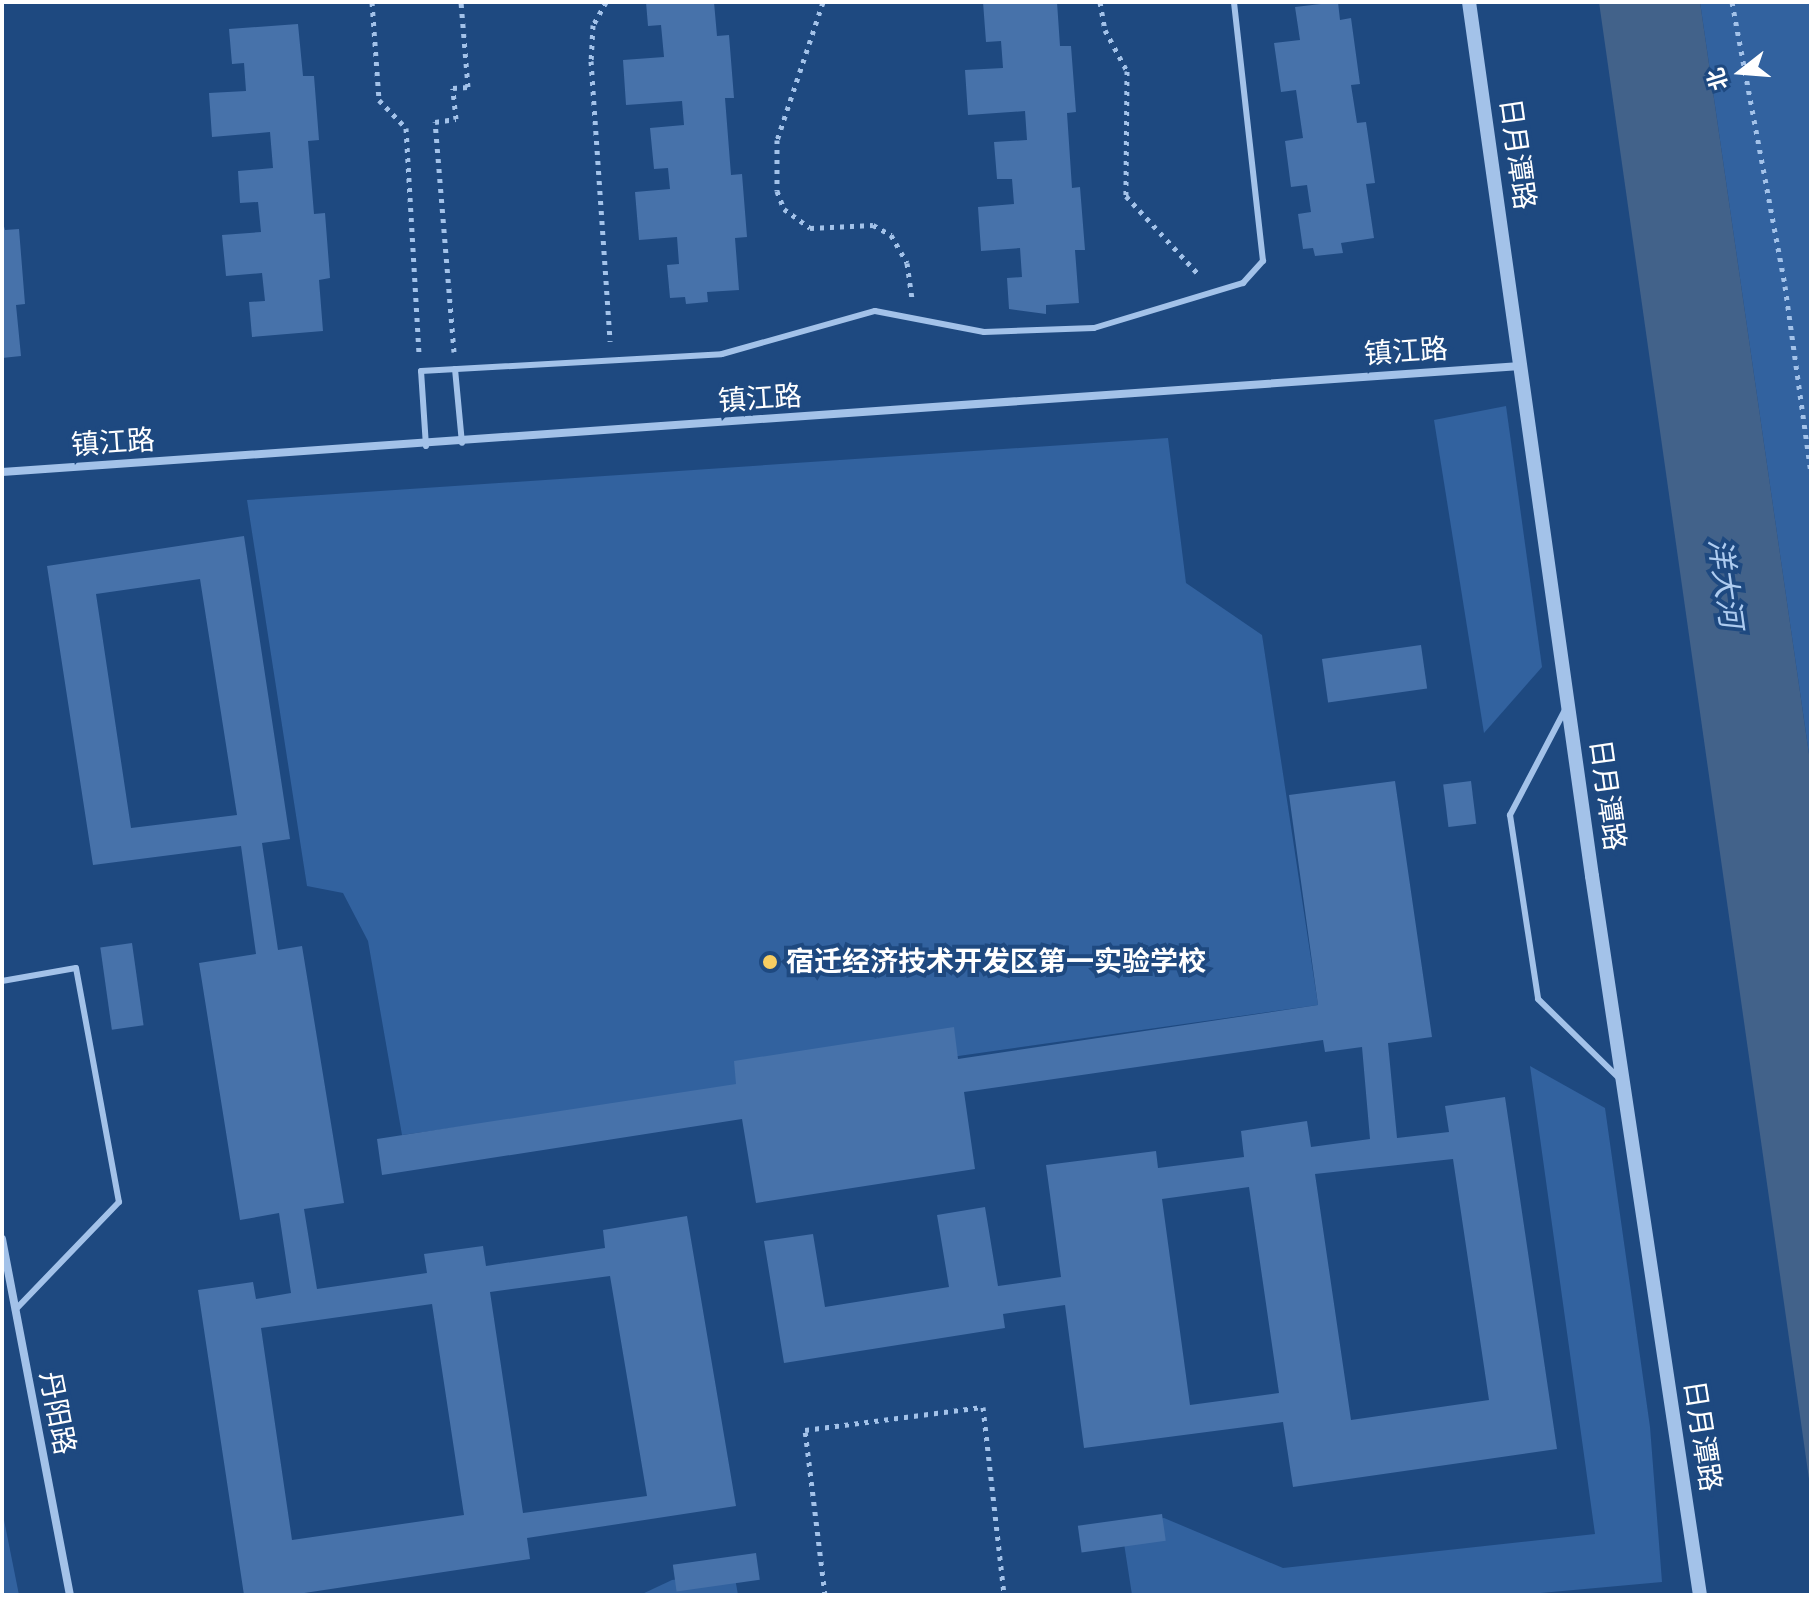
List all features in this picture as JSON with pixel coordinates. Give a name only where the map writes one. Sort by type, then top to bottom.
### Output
[{"type":"street","name":"日月潭路","points":[[1469,2],[1622,1081],[1700,1595]]},
{"type":"street","name":"镇江路","points":[[2,472],[426,446],[1520,366]]},
{"type":"street","name":"丹阳路","points":[[2,1239],[70,1595]]},
{"type":"lane","points":[[426,446],[421,371],[746,350],[863,312],[915,317],[984,332],[1094,328],[1243,283],[1263,261],[1234,2]]},
{"type":"lane","points":[[455,369],[462,443]]},
{"type":"lane","points":[[1568,704],[1510,815],[1538,999],[1622,1081]]},
{"type":"lane","points":[[2,981],[76,968],[119,1202],[15,1310]]},
{"type":"path","points":[[372,2],[379,100],[406,128],[421,371]]},
{"type":"path","points":[[455,369],[435,122],[456,119],[453,88],[468,87],[461,2]]},
{"type":"path","points":[[606,2],[593,25],[591,61],[611,359]]},
{"type":"path","points":[[823,2],[777,140],[777,191],[784,209],[810,228],[873,225],[891,235],[907,263],[915,317]]},
{"type":"path","points":[[1100,2],[1105,30],[1127,71],[1126,196],[1145,222],[1195,266],[1211,294]]},
{"type":"path","points":[[1732,2],[1785,286],[1811,473]]},
{"type":"path","points":[[825,1595],[805,1430],[983,1407],[1004,1595]]},
{"type":"shaded area","points":[[1700,2],[1811,2],[1811,768]]},
{"type":"shaded area","points":[[1506,406],[1542,667],[1484,733],[1434,420]]},
{"type":"shaded area","points":[[1168,438],[1186,583],[1262,635],[1318,1005],[402,1135],[368,941],[343,893],[307,886],[247,500]]},
{"type":"shaded area","points":[[1530,1066],[1605,1108],[1650,1427],[1662,1582],[1519,1595],[1132,1595],[1121,1524],[1164,1518],[1283,1568],[1595,1534]]},
{"type":"shaded area","points":[[2,1510],[19,1595],[2,1595]]},
{"type":"shaded area","points":[[734,1572],[738,1595],[640,1595],[672,1580]]},
{"type":"water","name":"洋大河","points":[[1599,2],[1700,2],[1811,768],[1811,1493]]},
{"type":"building","points":[[646,2],[714,2],[717,36],[729,35],[734,98],[725,98],[731,175],[742,174],[747,237],[735,238],[739,290],[707,292],[708,302],[686,304],[685,297],[670,298],[667,265],[679,264],[677,237],[639,240],[635,192],[670,189],[668,168],[654,169],[650,128],[684,125],[682,101],[626,105],[623,60],[664,57],[661,25],[648,26]]},
{"type":"building","points":[[983,2],[1057,2],[1060,46],[1071,46],[1076,112],[1067,113],[1072,188],[1080,187],[1085,250],[1075,250],[1079,303],[1046,305],[1046,314],[1009,309],[1007,278],[1022,277],[1020,248],[981,251],[978,207],[1014,204],[1012,179],[997,179],[994,142],[1027,140],[1025,111],[968,115],[965,70],[1003,68],[1001,41],[986,42]]},
{"type":"building","points":[[1338,2],[1340,20],[1351,18],[1360,84],[1351,85],[1357,123],[1366,122],[1375,183],[1366,184],[1374,238],[1341,243],[1343,253],[1315,256],[1313,248],[1303,249],[1298,214],[1311,212],[1307,185],[1291,187],[1285,141],[1303,138],[1296,90],[1281,92],[1274,43],[1300,40],[1295,7]]},
{"type":"building","points":[[298,24],[303,76],[314,76],[319,140],[308,141],[314,214],[325,213],[330,278],[319,280],[323,331],[252,337],[249,302],[265,301],[262,273],[226,276],[222,235],[261,232],[258,202],[240,203],[238,171],[273,168],[270,132],[212,137],[209,93],[246,91],[244,63],[232,64],[229,29]]},
{"type":"building","points":[[2,219],[5,230],[19,229],[25,304],[16,305],[21,356],[2,358]]},
{"type":"building","points":[[244,536],[290,839],[262,843],[278,950],[302,946],[344,1203],[304,1209],[317,1289],[427,1273],[424,1254],[483,1246],[486,1266],[605,1248],[603,1230],[687,1216],[736,1506],[527,1538],[530,1559],[291,1595],[244,1595],[198,1290],[253,1282],[256,1299],[291,1293],[279,1213],[240,1220],[199,963],[256,954],[241,846],[93,865],[47,566]],"holes":[[[200,579],[237,815],[131,828],[96,594]],[[610,1276],[647,1496],[523,1513],[490,1292]],[[432,1304],[464,1515],[292,1540],[261,1328]]]},
{"type":"building","points":[[1421,645],[1427,689],[1328,702],[1322,659]]},
{"type":"building","points":[[1395,781],[1432,1037],[1388,1043],[1397,1138],[1449,1132],[1445,1106],[1505,1097],[1557,1449],[1293,1487],[1283,1422],[1084,1448],[1065,1305],[1003,1314],[1005,1328],[784,1363],[764,1241],[813,1234],[825,1307],[949,1287],[937,1215],[985,1207],[998,1286],[1061,1277],[1046,1165],[1156,1151],[1158,1168],[1244,1157],[1241,1131],[1307,1121],[1311,1147],[1370,1139],[1362,1047],[1325,1052],[1323,1040],[964,1092],[975,1169],[756,1203],[742,1119],[382,1175],[377,1139],[736,1084],[734,1061],[954,1027],[958,1059],[1318,1005],[1289,795]],"holes":[[[1453,1159],[1489,1400],[1351,1420],[1315,1174]],[[1249,1187],[1279,1393],[1190,1405],[1162,1199]]]},
{"type":"building","points":[[1471,781],[1476,824],[1448,827],[1443,784]]},
{"type":"building","points":[[132,943],[144,1025],[112,1030],[100,947]]},
{"type":"building","points":[[1162,1514],[1166,1541],[1082,1553],[1078,1526]]},
{"type":"building","points":[[756,1553],[760,1580],[677,1591],[673,1565]]},
{"type":"place","name":"宿迁经济技术开发区第一实验学校","points":[[770,962]]}]
